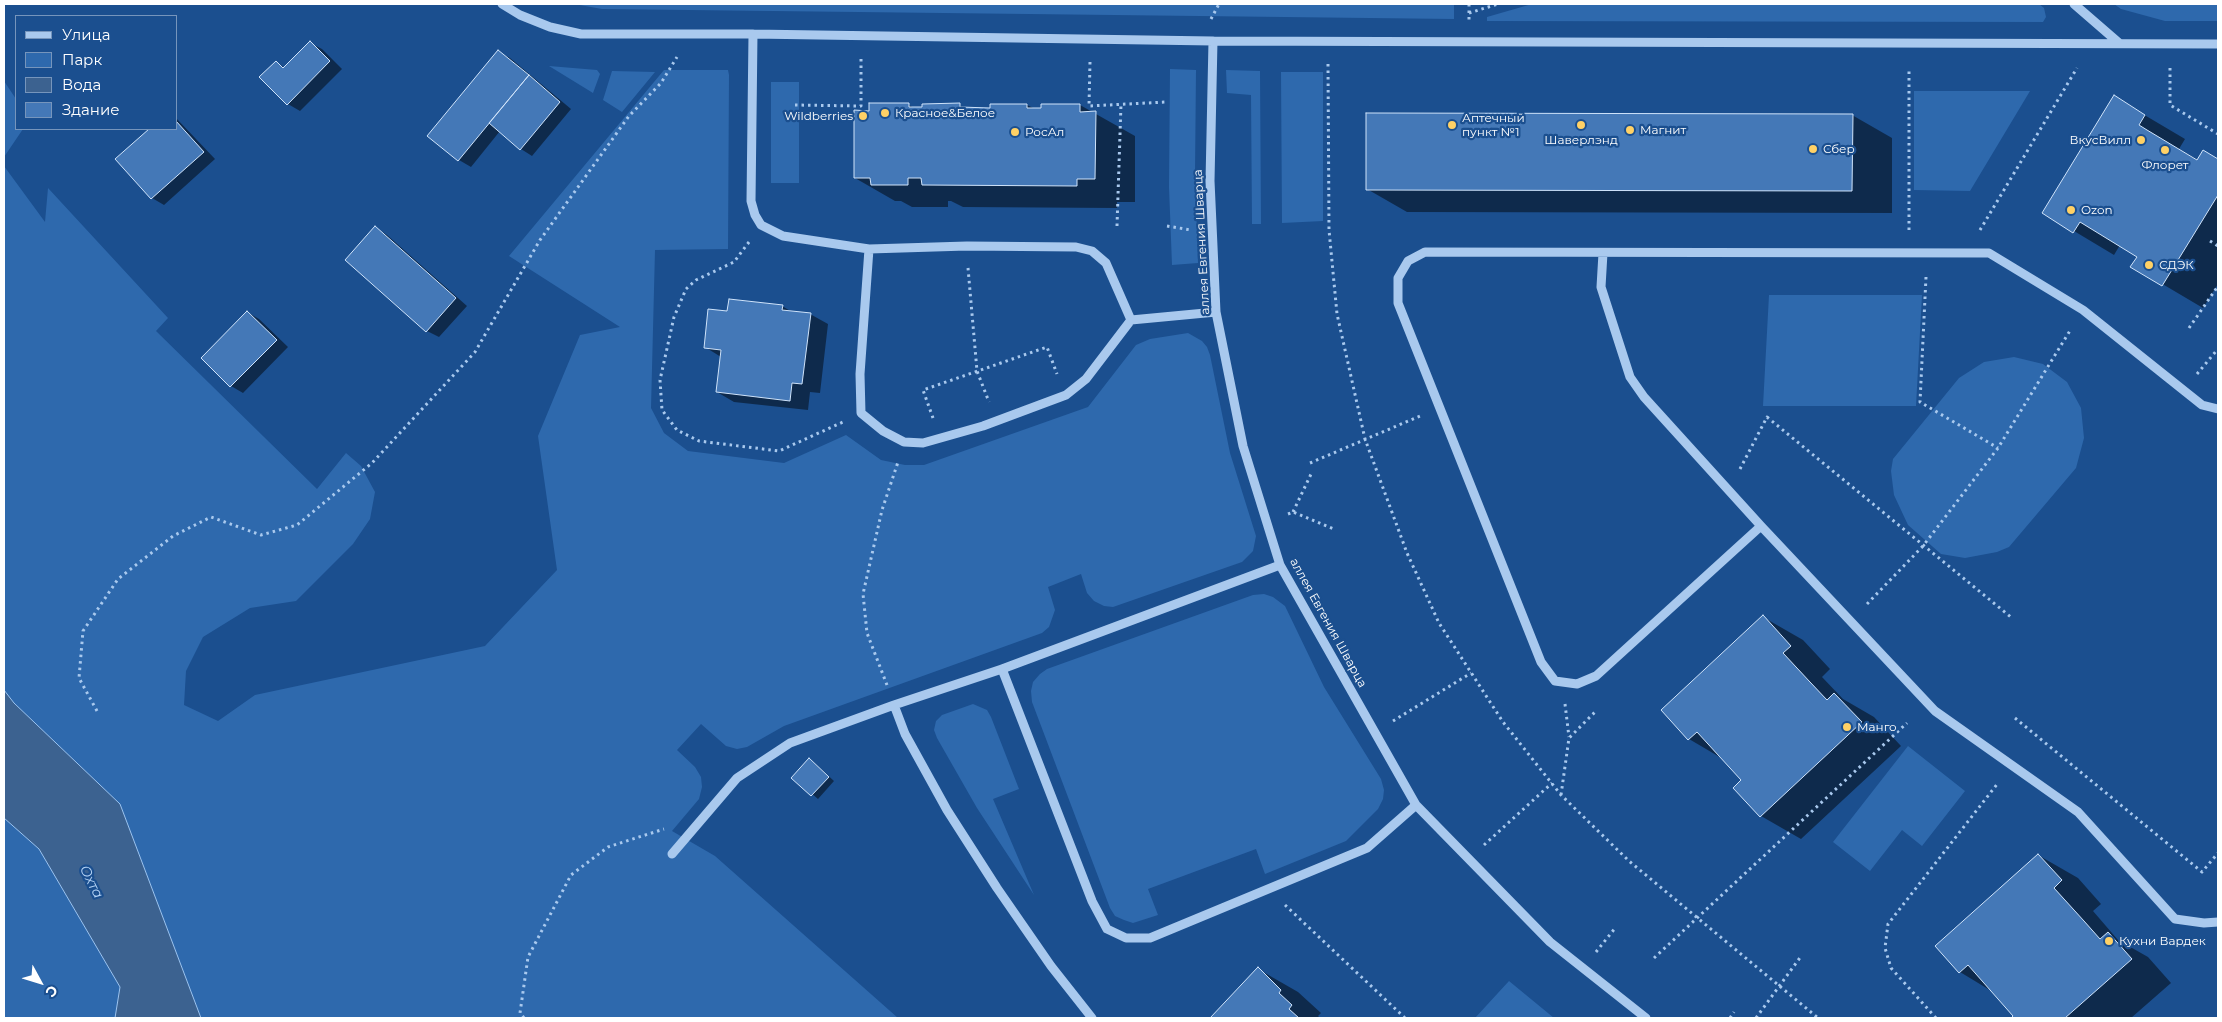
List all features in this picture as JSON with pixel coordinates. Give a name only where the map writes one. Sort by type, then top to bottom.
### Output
[{"type":"street","points":[[502,4],[550,28],[581,34],[753,34],[1213,40],[2218,44]]},
{"type":"street","points":[[2074,4],[2119,43]]},
{"type":"street","points":[[753,34],[752,201],[755,215],[761,225],[783,236],[869,249],[967,246],[1076,247],[1092,251],[1106,263],[1131,320]]},
{"type":"street","name":"аллея Евгения Шварца","points":[[1213,40],[1210,181],[1216,312],[1243,446],[1280,565],[1416,804],[1550,942],[1646,1018]]},
{"type":"street","points":[[869,249],[860,374],[862,413],[883,431],[904,442],[923,443],[996,421],[1066,395],[1086,379],[1131,320],[1216,312]]},
{"type":"street","points":[[1762,526],[1596,676],[1577,684],[1555,682],[1541,662],[1398,303],[1398,278],[1408,261],[1425,252],[1989,253],[2083,310],[2202,405],[2218,410]]},
{"type":"street","points":[[1603,253],[1601,287],[1630,376],[1644,397],[1762,526],[1936,711],[2078,812],[2175,919],[2204,923],[2218,922]]},
{"type":"street","points":[[672,854],[737,778],[790,743],[894,705],[1002,669],[1280,565]]},
{"type":"street","points":[[1002,669],[1092,901],[1107,929],[1126,938],[1150,938],[1367,848],[1416,804]]},
{"type":"street","points":[[894,705],[905,734],[947,810],[997,888],[1046,958],[1092,1018]]},
{"type":"path","points":[[1469,4],[1469,20]]},
{"type":"path","points":[[1469,13],[1498,4]]},
{"type":"path","points":[[98,710],[79,678],[83,631],[118,579],[173,536],[211,517],[261,535],[297,525],[372,463],[475,352],[540,240],[629,116],[661,83],[677,57]]},
{"type":"path","points":[[795,105],[861,106],[861,60]]},
{"type":"path","points":[[1090,62],[1089,106],[1166,102]]},
{"type":"path","points":[[1328,64],[1329,230],[1337,314],[1365,439],[1407,553],[1439,623],[1503,722],[1561,795],[1628,861],[1818,1018]]},
{"type":"path","points":[[1908,230],[1910,68]]},
{"type":"path","points":[[1979,231],[2077,68]]},
{"type":"path","points":[[2170,68],[2170,105],[2218,134]]},
{"type":"path","points":[[1117,226],[1121,104]]},
{"type":"path","points":[[761,225],[734,262],[696,280],[686,289],[674,316],[660,380],[662,410],[677,430],[699,441],[780,451],[862,413]]},
{"type":"path","points":[[2210,241],[2218,246]]},
{"type":"path","points":[[967,246],[977,371],[996,421]]},
{"type":"path","points":[[1926,277],[1920,402],[1998,448]]},
{"type":"path","points":[[2189,328],[2218,286]]},
{"type":"path","points":[[1867,604],[1923,546],[1998,448],[2072,328]]},
{"type":"path","points":[[940,438],[923,390],[1046,347],[1066,395]]},
{"type":"path","points":[[2184,391],[2218,351]]},
{"type":"path","points":[[1310,463],[1439,408]]},
{"type":"path","points":[[1740,470],[1767,417],[2012,618]]},
{"type":"path","points":[[894,705],[866,633],[863,594],[882,510],[904,442]]},
{"type":"path","points":[[1312,472],[1293,512],[1336,530]]},
{"type":"path","points":[[1375,733],[1471,673]]},
{"type":"path","points":[[1561,795],[1569,738],[1562,682]]},
{"type":"path","points":[[1569,738],[1598,710]]},
{"type":"path","points":[[2016,718],[2202,872],[2218,852]]},
{"type":"path","points":[[1654,958],[1906,723]]},
{"type":"path","points":[[1935,1018],[1891,968],[1885,948],[1888,924],[1998,782]]},
{"type":"path","points":[[1469,859],[1552,783]]},
{"type":"path","points":[[524,1018],[520,1013],[528,957],[570,875],[608,846],[659,829],[698,825]]},
{"type":"path","points":[[1268,889],[1405,1018]]},
{"type":"path","points":[[1583,968],[1616,927]]},
{"type":"path","points":[[1756,1018],[1802,955]]},
{"type":"path","points":[[1730,1018],[1734,1012]]},
{"type":"green space","points":[[574,4],[1454,4],[1454,19],[602,9]]},
{"type":"green space","points":[[1532,4],[2039,4],[2044,8],[2046,17],[2043,22],[1487,21],[1487,17]]},
{"type":"green space","points":[[2114,4],[2218,4],[2218,21],[2165,21],[2121,9]]},
{"type":"green space","points":[[549,66],[597,70],[600,74],[593,93]]},
{"type":"green space","points":[[1170,69],[1196,70],[1195,174],[1198,263],[1172,265],[1169,187]]},
{"type":"green space","points":[[664,70],[728,70],[729,75],[728,249],[655,250],[651,408],[664,433],[688,451],[784,463],[846,435],[881,460],[905,465],[924,465],[1088,407],[1136,345],[1150,339],[1188,333],[1202,341],[1210,355],[1230,453],[1256,536],[1253,551],[1242,562],[1113,607],[1104,606],[1094,601],[1087,593],[1081,574],[1048,587],[1055,610],[1049,627],[1042,633],[784,726],[747,747],[737,749],[726,746],[701,724],[677,750],[695,767],[701,777],[702,787],[699,799],[672,831],[715,856],[898,1018],[201,1018],[120,804],[14,703],[4,690],[4,166],[45,222],[48,188],[168,318],[156,331],[317,489],[346,453],[361,466],[375,492],[370,519],[353,544],[296,601],[250,608],[203,637],[186,671],[184,705],[218,721],[255,695],[485,646],[557,570],[538,436],[580,335],[620,327],[509,256]]},
{"type":"green space","points":[[1226,70],[1260,71],[1261,224],[1252,224],[1251,95],[1227,93]]},
{"type":"green space","points":[[612,71],[655,72],[622,112],[603,100]]},
{"type":"green space","points":[[1281,72],[1323,72],[1323,221],[1282,223]]},
{"type":"green space","points":[[4,81],[15,98],[15,130],[22,130],[4,157]]},
{"type":"green space","points":[[771,82],[799,82],[799,183],[771,183]]},
{"type":"green space","points":[[1914,91],[2030,91],[1970,191],[1914,190]]},
{"type":"green space","points":[[1769,295],[1922,295],[1916,406],[1763,406]]},
{"type":"green space","points":[[2014,357],[2043,364],[2067,382],[2081,408],[2084,438],[2076,468],[2009,547],[1997,552],[1965,558],[1941,554],[1908,525],[1894,495],[1891,471],[1893,459],[1959,378],[1984,362]]},
{"type":"green space","points":[[1264,594],[1273,597],[1285,606],[1324,687],[1381,779],[1384,790],[1383,799],[1378,809],[1346,841],[1265,874],[1256,849],[1148,889],[1158,915],[1133,923],[1115,916],[1110,908],[1032,702],[1031,691],[1033,682],[1047,669],[1253,595]]},
{"type":"green space","points":[[973,704],[987,710],[991,717],[1019,789],[993,799],[1034,895],[977,808],[934,730],[936,721],[942,715]]},
{"type":"green space","points":[[1908,746],[1965,791],[1922,846],[1902,830],[1870,871],[1833,842]]},
{"type":"green space","points":[[4,818],[39,849],[120,987],[115,1018],[4,1018]]},
{"type":"green space","points":[[1509,981],[1554,1018],[1475,1018]]},
{"type":"water","name":"Охта","points":[[4,690],[14,703],[120,804],[201,1018],[115,1018],[120,987],[39,849],[4,818]]},
{"type":"building","points":[[310,41],[330,61],[287,105],[259,77],[276,61],[283,68]]},
{"type":"building","points":[[498,50],[529,75],[458,161],[427,136]]},
{"type":"building","points":[[529,75],[560,102],[520,150],[489,123]]},
{"type":"building","points":[[2114,95],[2145,115],[2139,125],[2147,130],[2197,160],[2203,150],[2218,159],[2218,195],[2162,286],[2130,267],[2137,257],[2080,222],[2073,233],[2042,213]]},
{"type":"building","points":[[869,103],[909,103],[909,107],[922,107],[922,104],[960,103],[960,107],[990,108],[990,104],[1027,104],[1027,108],[1041,108],[1041,104],[1080,104],[1080,112],[1096,111],[1095,179],[1077,179],[1077,186],[922,185],[921,178],[908,178],[908,185],[871,185],[870,178],[854,178],[854,110],[869,111]]},
{"type":"building","points":[[1366,113],[1853,114],[1852,191],[1366,190]]},
{"type":"building","points":[[178,123],[204,152],[151,199],[115,159],[148,130],[178,130]]},
{"type":"building","points":[[375,226],[456,298],[426,332],[345,260]]},
{"type":"building","points":[[729,299],[783,305],[782,310],[811,313],[802,384],[792,383],[790,401],[716,392],[721,350],[704,348],[708,309],[727,311]]},
{"type":"building","points":[[247,311],[277,340],[230,387],[201,358]]},
{"type":"building","points":[[1763,615],[1791,646],[1783,653],[1827,700],[1834,693],[1862,722],[1760,817],[1733,788],[1741,780],[1697,732],[1688,740],[1661,710]]},
{"type":"building","points":[[809,758],[829,777],[811,796],[791,778]]},
{"type":"building","points":[[2038,854],[2062,880],[2054,888],[2100,939],[2108,932],[2132,959],[2065,1018],[2011,1018],[2013,1016],[1968,965],[1959,973],[1935,946]]},
{"type":"building","points":[[1258,967],[1281,990],[1279,993],[1292,1005],[1289,1009],[1299,1018],[1210,1018]]},
{"type":"place","name":"Красное&Белое","points":[[885,113]]},
{"type":"place","name":"Wildberries","points":[[863,116]]},
{"type":"place","name":"Аптечный пункт №1","points":[[1452,125]]},
{"type":"place","name":"Шаверлэнд","points":[[1581,125]]},
{"type":"place","name":"Магнит","points":[[1630,130]]},
{"type":"place","name":"РосАл","points":[[1015,132]]},
{"type":"place","name":"ВкусВилл","points":[[2141,140]]},
{"type":"place","name":"Сбер","points":[[1813,149]]},
{"type":"place","name":"Флорет","points":[[2165,150]]},
{"type":"place","name":"Ozon","points":[[2071,210]]},
{"type":"place","name":"СДЭК","points":[[2149,265]]},
{"type":"place","name":"Манго","points":[[1847,727]]},
{"type":"place","name":"Кухни Вардек","points":[[2109,941]]}]
